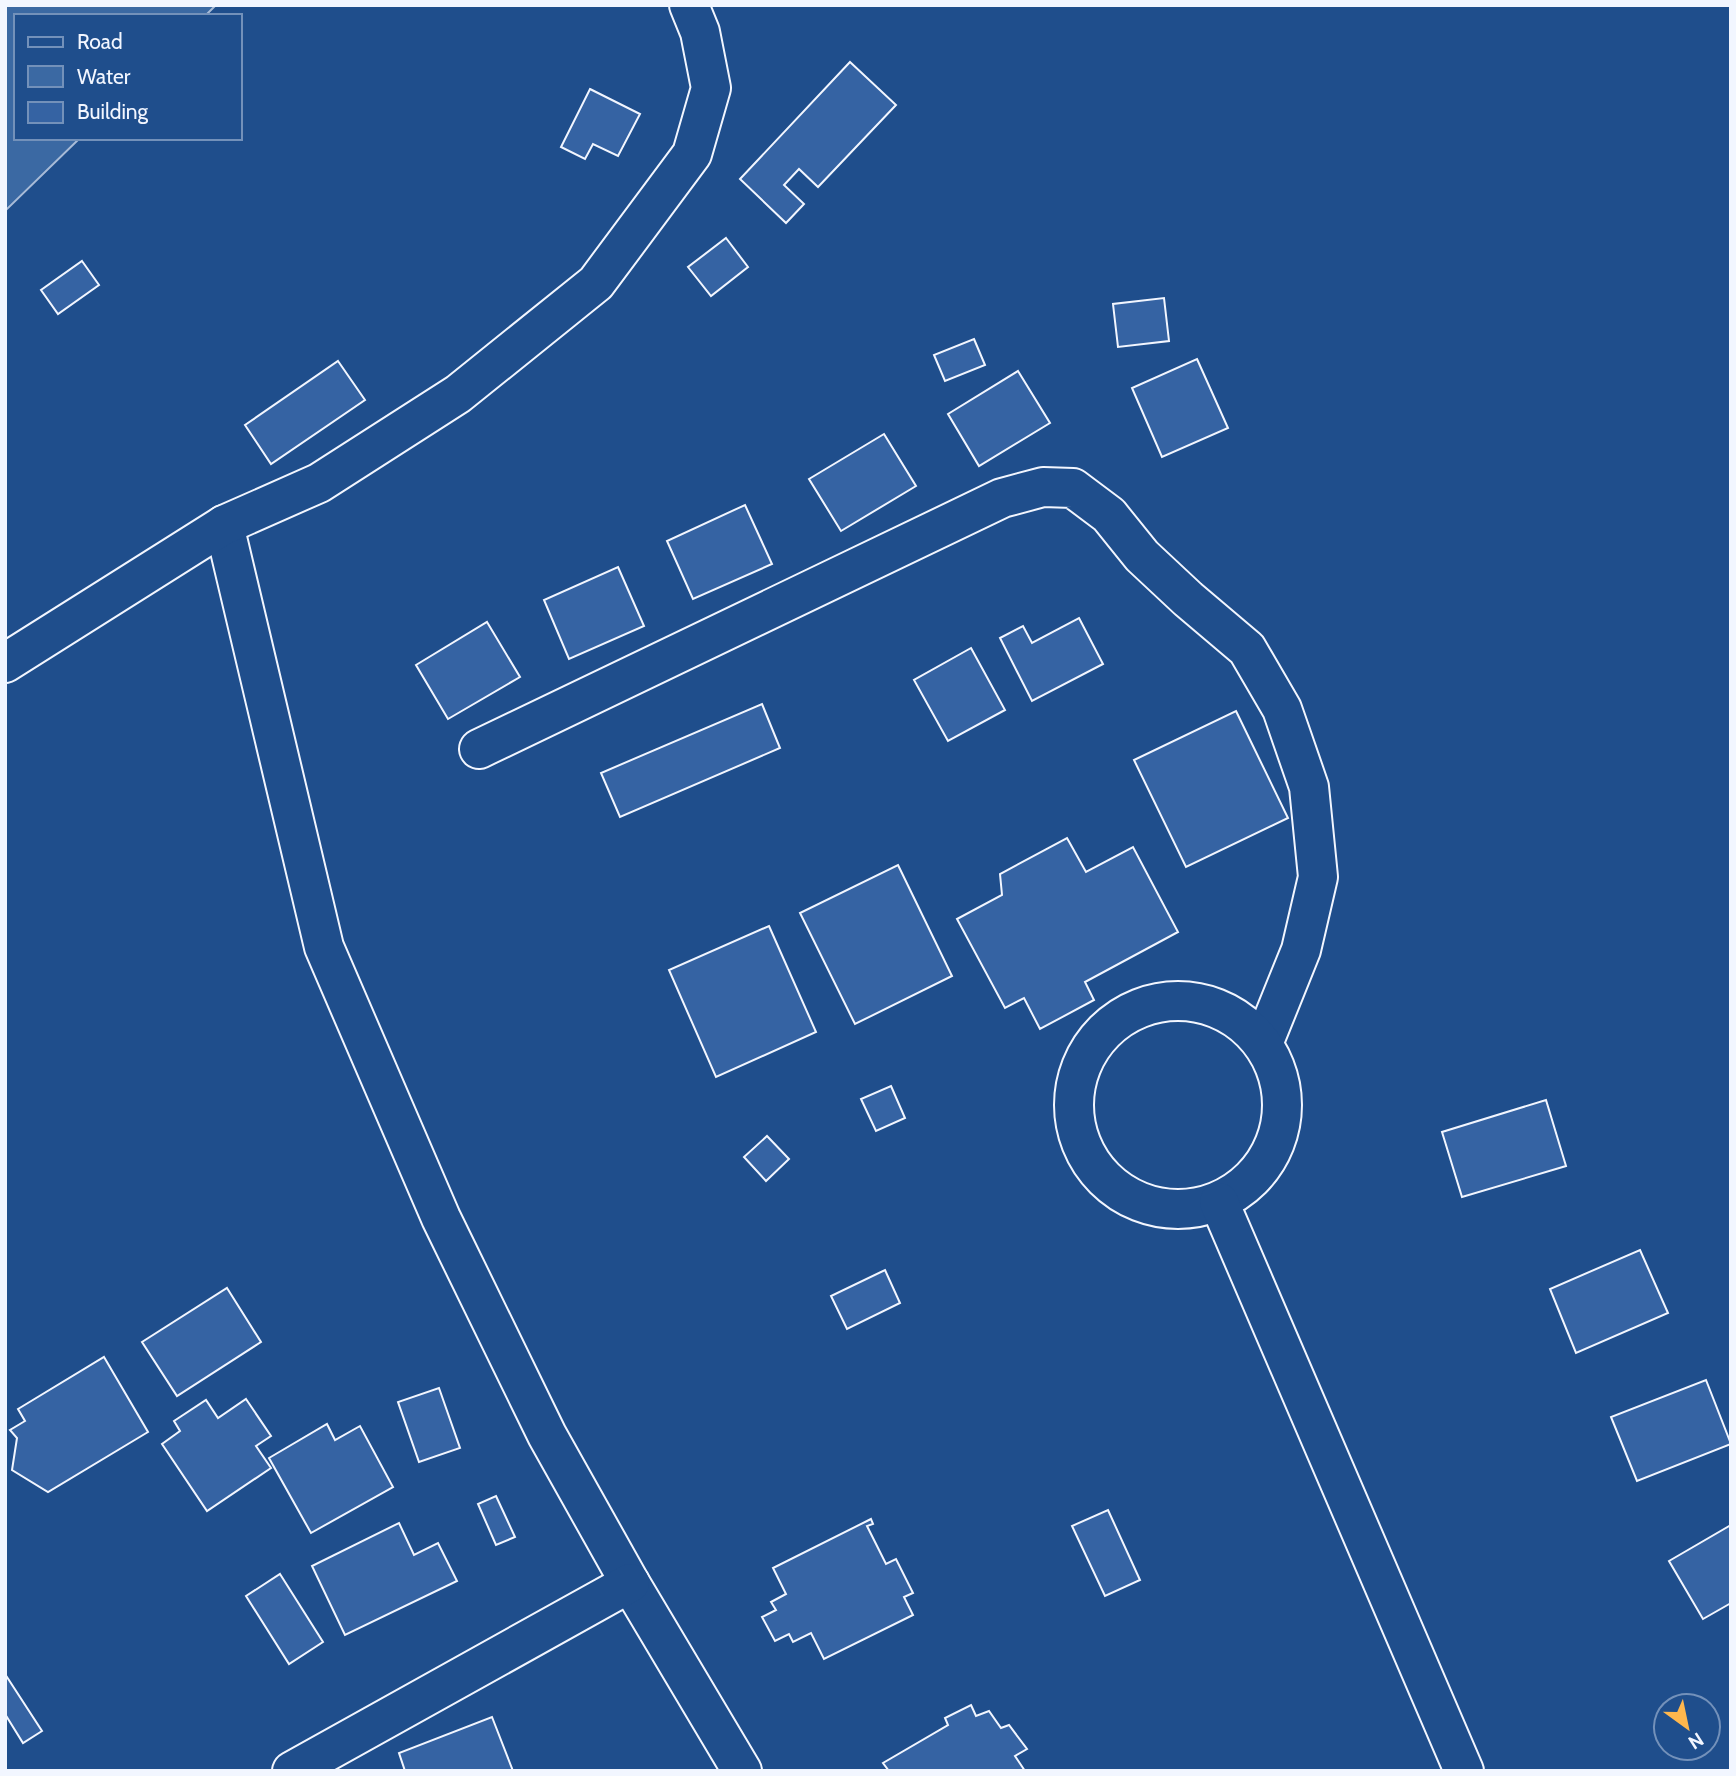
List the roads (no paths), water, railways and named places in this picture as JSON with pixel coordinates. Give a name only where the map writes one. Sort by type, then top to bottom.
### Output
[{"type":"street","points":[[5,663],[224,525],[319,483],[446,401],[596,283],[692,154],[710,88],[700,32],[689,5]]},
{"type":"street","points":[[479,749],[1002,498],[1043,486],[1073,488],[1109,515],[1151,565],[1247,649],[1282,709],[1309,787],[1318,877],[1301,950],[1263,1044]]},
{"type":"street","points":[[224,525],[324,947],[441,1218],[547,1435],[630,1583],[741,1771]]},
{"type":"street","points":[[1184,1001],[1214,1007],[1242,1022],[1263,1044],[1278,1072],[1280,1082],[1283,1102],[1279,1133],[1267,1161],[1246,1185],[1219,1202],[1189,1209],[1168,1209],[1129,1198],[1104,1179],[1085,1154],[1075,1125],[1074,1093],[1083,1063],[1100,1037],[1124,1017],[1153,1004],[1184,1001]]},
{"type":"street","points":[[1219,1202],[1464,1771]]},
{"type":"street","points":[[292,1771],[630,1583]]},
{"type":"water","points":[[5,5],[216,5],[207,14],[14,14],[14,140],[78,140],[5,211]]}]
